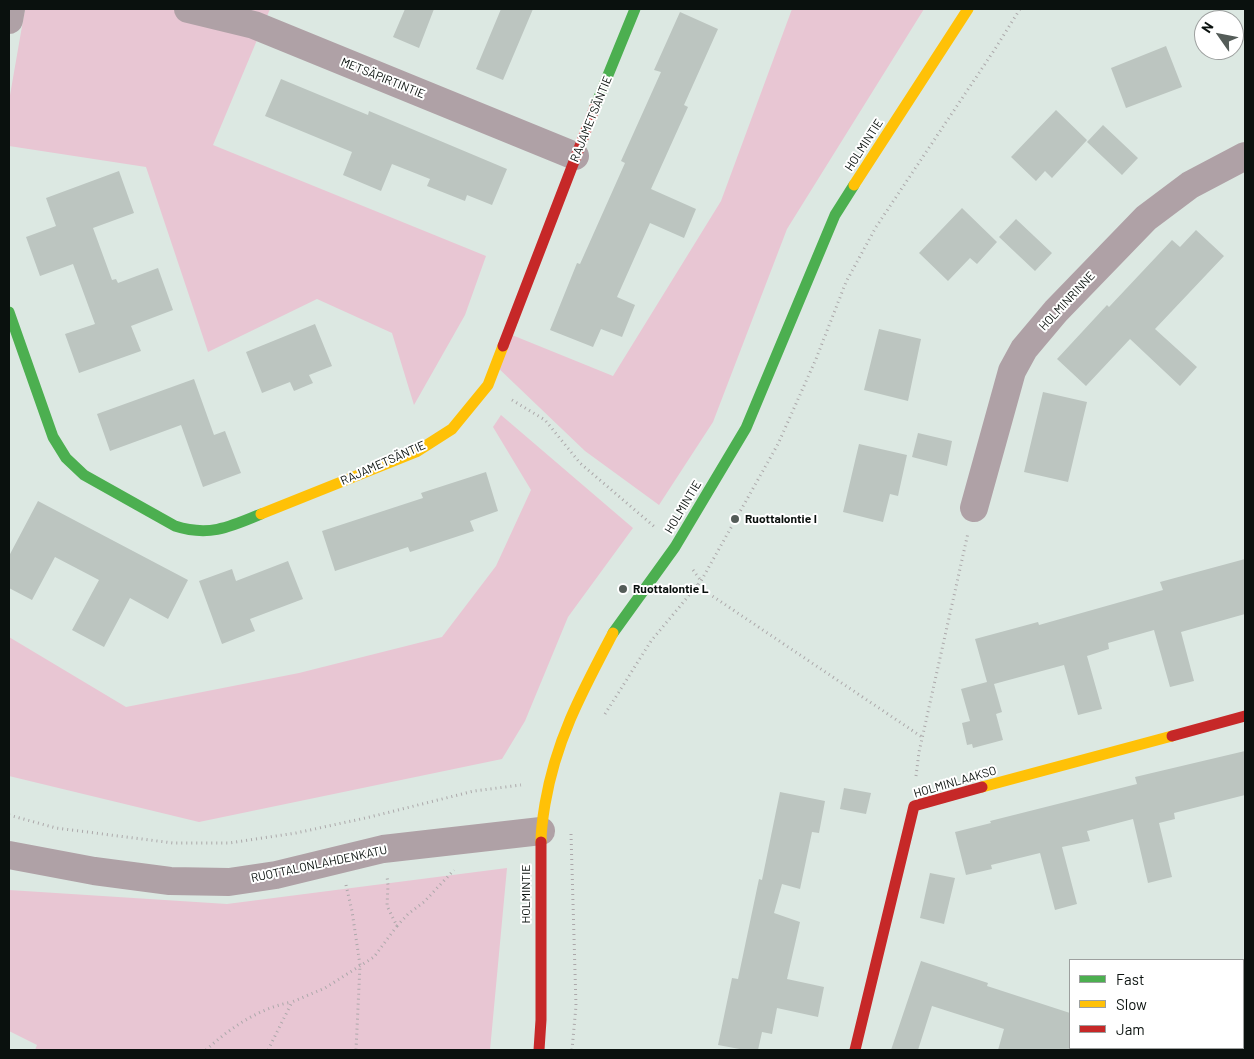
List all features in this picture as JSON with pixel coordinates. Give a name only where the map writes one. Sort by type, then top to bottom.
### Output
[{"type":"street","points":[[9,20],[11,9]]},
{"type":"street","name":"METSÄPIRTINTIE","points":[[188,9],[254,25],[575,156]]},
{"type":"street","name":"RAJAMETSÄNTIE","points":[[9,312],[53,437],[61,452],[72,466],[84,475],[175,526],[186,530],[199,532],[224,529],[416,452],[452,429],[488,386],[575,156],[635,9]]},
{"type":"street","name":"HOLMINTIE","points":[[539,1050],[541,1020],[541,831],[549,781],[560,739],[582,692],[614,632],[675,547],[746,428],[835,215],[968,9]]},
{"type":"street","name":"HOLMINRINNE","points":[[974,508],[1012,370],[1024,349],[1056,310],[1146,218],[1190,185],[1245,156]]},
{"type":"street","name":"HOLMINLAAKSO","points":[[855,1050],[914,806],[1245,716]]},
{"type":"street","name":"RUOTTALONLAHDENKATU","points":[[9,855],[94,871],[170,881],[229,882],[276,875],[383,849],[541,831]]},
{"type":"path","points":[[601,720],[651,641],[701,580],[778,444],[816,359],[846,282],[876,227],[1020,9]]},
{"type":"path","points":[[488,386],[545,420],[580,463],[643,516],[675,547],[701,580]]},
{"type":"path","points":[[914,806],[922,737],[974,508]]},
{"type":"path","points":[[696,585],[922,737]]},
{"type":"path","points":[[9,815],[56,828],[173,843],[229,844],[296,833],[370,817],[474,790],[549,781]]},
{"type":"path","points":[[571,830],[576,1006],[572,1050]]},
{"type":"path","points":[[206,1050],[224,1034],[259,1013],[325,988],[374,957],[408,914],[424,902],[482,838]]},
{"type":"path","points":[[383,849],[388,885],[387,906],[398,926]]},
{"type":"path","points":[[338,860],[352,911],[360,965],[356,1050]]},
{"type":"path","points":[[268,1050],[292,1002]]},
{"type":"shaded area","points":[[25,9],[270,9],[213,145],[486,256],[465,315],[414,405],[392,333],[317,299],[208,352],[146,167],[9,146],[9,101]]},
{"type":"shaded area","points":[[792,9],[924,9],[787,229],[713,422],[659,505],[585,451],[494,364],[507,333],[613,376],[721,201]]},
{"type":"shaded area","points":[[501,415],[633,528],[568,617],[525,721],[502,759],[199,822],[9,776],[9,637],[126,707],[299,673],[442,637],[496,566],[531,490],[493,427]]},
{"type":"shaded area","points":[[507,868],[490,1050],[35,1050],[37,1045],[9,1031],[9,890],[227,904]]},
{"type":"building","points":[[405,9],[434,9],[419,48],[393,37]]},
{"type":"building","points":[[501,9],[533,9],[503,80],[476,69]]},
{"type":"building","points":[[680,12],[718,29],[684,105],[688,107],[651,189],[696,209],[684,238],[650,223],[617,297],[635,305],[622,337],[601,329],[593,347],[550,330],[577,263],[580,264],[625,163],[621,161],[661,72],[654,70]]},
{"type":"building","points":[[1166,46],[1182,87],[1126,108],[1111,68]]},
{"type":"building","points":[[281,79],[368,115],[369,111],[507,169],[492,205],[467,195],[465,201],[427,186],[430,179],[392,164],[381,191],[343,175],[352,152],[265,116]]},
{"type":"building","points":[[1056,110],[1087,140],[1052,178],[1045,171],[1036,181],[1011,157]]},
{"type":"building","points":[[1103,125],[1138,158],[1122,175],[1087,142]]},
{"type":"building","points":[[119,171],[134,213],[93,228],[112,280],[116,279],[118,283],[158,268],[173,310],[131,326],[141,351],[79,373],[65,334],[95,324],[73,264],[40,276],[26,237],[56,226],[46,198]]},
{"type":"building","points":[[962,208],[997,242],[977,264],[970,258],[948,281],[919,253]]},
{"type":"building","points":[[1016,219],[1052,253],[1035,271],[999,237]]},
{"type":"building","points":[[1196,230],[1224,256],[1155,329],[1197,367],[1180,386],[1130,339],[1086,386],[1057,359],[1107,305],[1109,307],[1172,240],[1180,247]]},
{"type":"building","points":[[315,324],[332,366],[309,375],[313,383],[294,391],[290,382],[262,393],[246,352]]},
{"type":"building","points":[[879,329],[921,339],[908,401],[864,390]]},
{"type":"building","points":[[194,379],[214,435],[225,431],[241,473],[203,487],[181,425],[110,451],[97,414]]},
{"type":"building","points":[[1043,392],[1087,402],[1068,482],[1024,472]]},
{"type":"building","points":[[918,433],[952,441],[947,466],[912,457]]},
{"type":"building","points":[[859,444],[907,455],[898,496],[890,494],[883,522],[843,512]]},
{"type":"building","points":[[486,472],[498,511],[470,521],[474,531],[410,552],[408,547],[335,571],[322,531],[423,498],[421,493]]},
{"type":"building","points":[[38,501],[188,580],[168,619],[130,598],[104,647],[72,630],[99,580],[55,557],[32,600],[9,588],[9,556]]},
{"type":"building","points":[[1245,559],[1245,614],[1181,632],[1194,681],[1170,687],[1154,630],[1108,643],[1109,649],[1087,656],[1102,709],[1078,715],[1064,665],[994,684],[1002,712],[996,714],[1003,740],[973,748],[972,744],[967,745],[962,723],[970,721],[961,689],[987,682],[975,639],[1038,622],[1039,625],[1163,590],[1160,582]]},
{"type":"building","points":[[288,561],[303,599],[250,619],[255,631],[222,644],[199,581],[232,569],[236,581]]},
{"type":"building","points":[[1245,751],[1245,795],[1174,813],[1175,819],[1159,823],[1172,877],[1148,883],[1133,819],[1087,831],[1090,841],[1062,847],[1077,904],[1055,910],[1040,853],[991,865],[992,869],[966,875],[955,832],[991,823],[990,821],[1137,784],[1135,777]]},
{"type":"building","points":[[844,788],[871,793],[866,814],[840,809]]},
{"type":"building","points":[[780,792],[825,801],[819,833],[812,832],[800,889],[782,884],[774,913],[800,922],[787,979],[824,987],[818,1017],[777,1008],[772,1034],[762,1032],[758,1050],[745,1050],[718,1045],[732,978],[738,979],[759,879],[762,880]]},
{"type":"building","points":[[930,873],[955,878],[944,924],[920,918]]},
{"type":"building","points":[[921,961],[988,983],[987,986],[1069,1013],[1070,1050],[998,1050],[1004,1029],[932,1006],[918,1050],[891,1050]]},
{"type":"traffic: fast","points":[[595,107],[635,9]]},
{"type":"traffic: fast","points":[[613,633],[675,547],[746,428],[835,215],[854,185]]},
{"type":"traffic: fast","points":[[9,312],[53,437],[66,458],[84,475],[175,526],[187,529],[198,531],[219,529],[261,514]]},
{"type":"traffic: slow","points":[[854,185],[968,9]]},
{"type":"traffic: slow","points":[[261,514],[416,452],[452,429],[488,385],[503,346]]},
{"type":"traffic: slow","points":[[541,842],[545,804],[563,736],[581,695],[613,633]]},
{"type":"traffic: slow","points":[[982,787],[1172,736]]},
{"type":"traffic: jam","points":[[503,346],[595,107]]},
{"type":"traffic: jam","points":[[1172,736],[1245,716]]},
{"type":"traffic: jam","points":[[855,1050],[914,806],[982,787]]},
{"type":"traffic: jam","points":[[539,1050],[541,1020],[541,842]]},
{"type":"place","name":"Ruottalontie I","points":[[735,519]]},
{"type":"place","name":"Ruottalontie L","points":[[623,589]]}]
